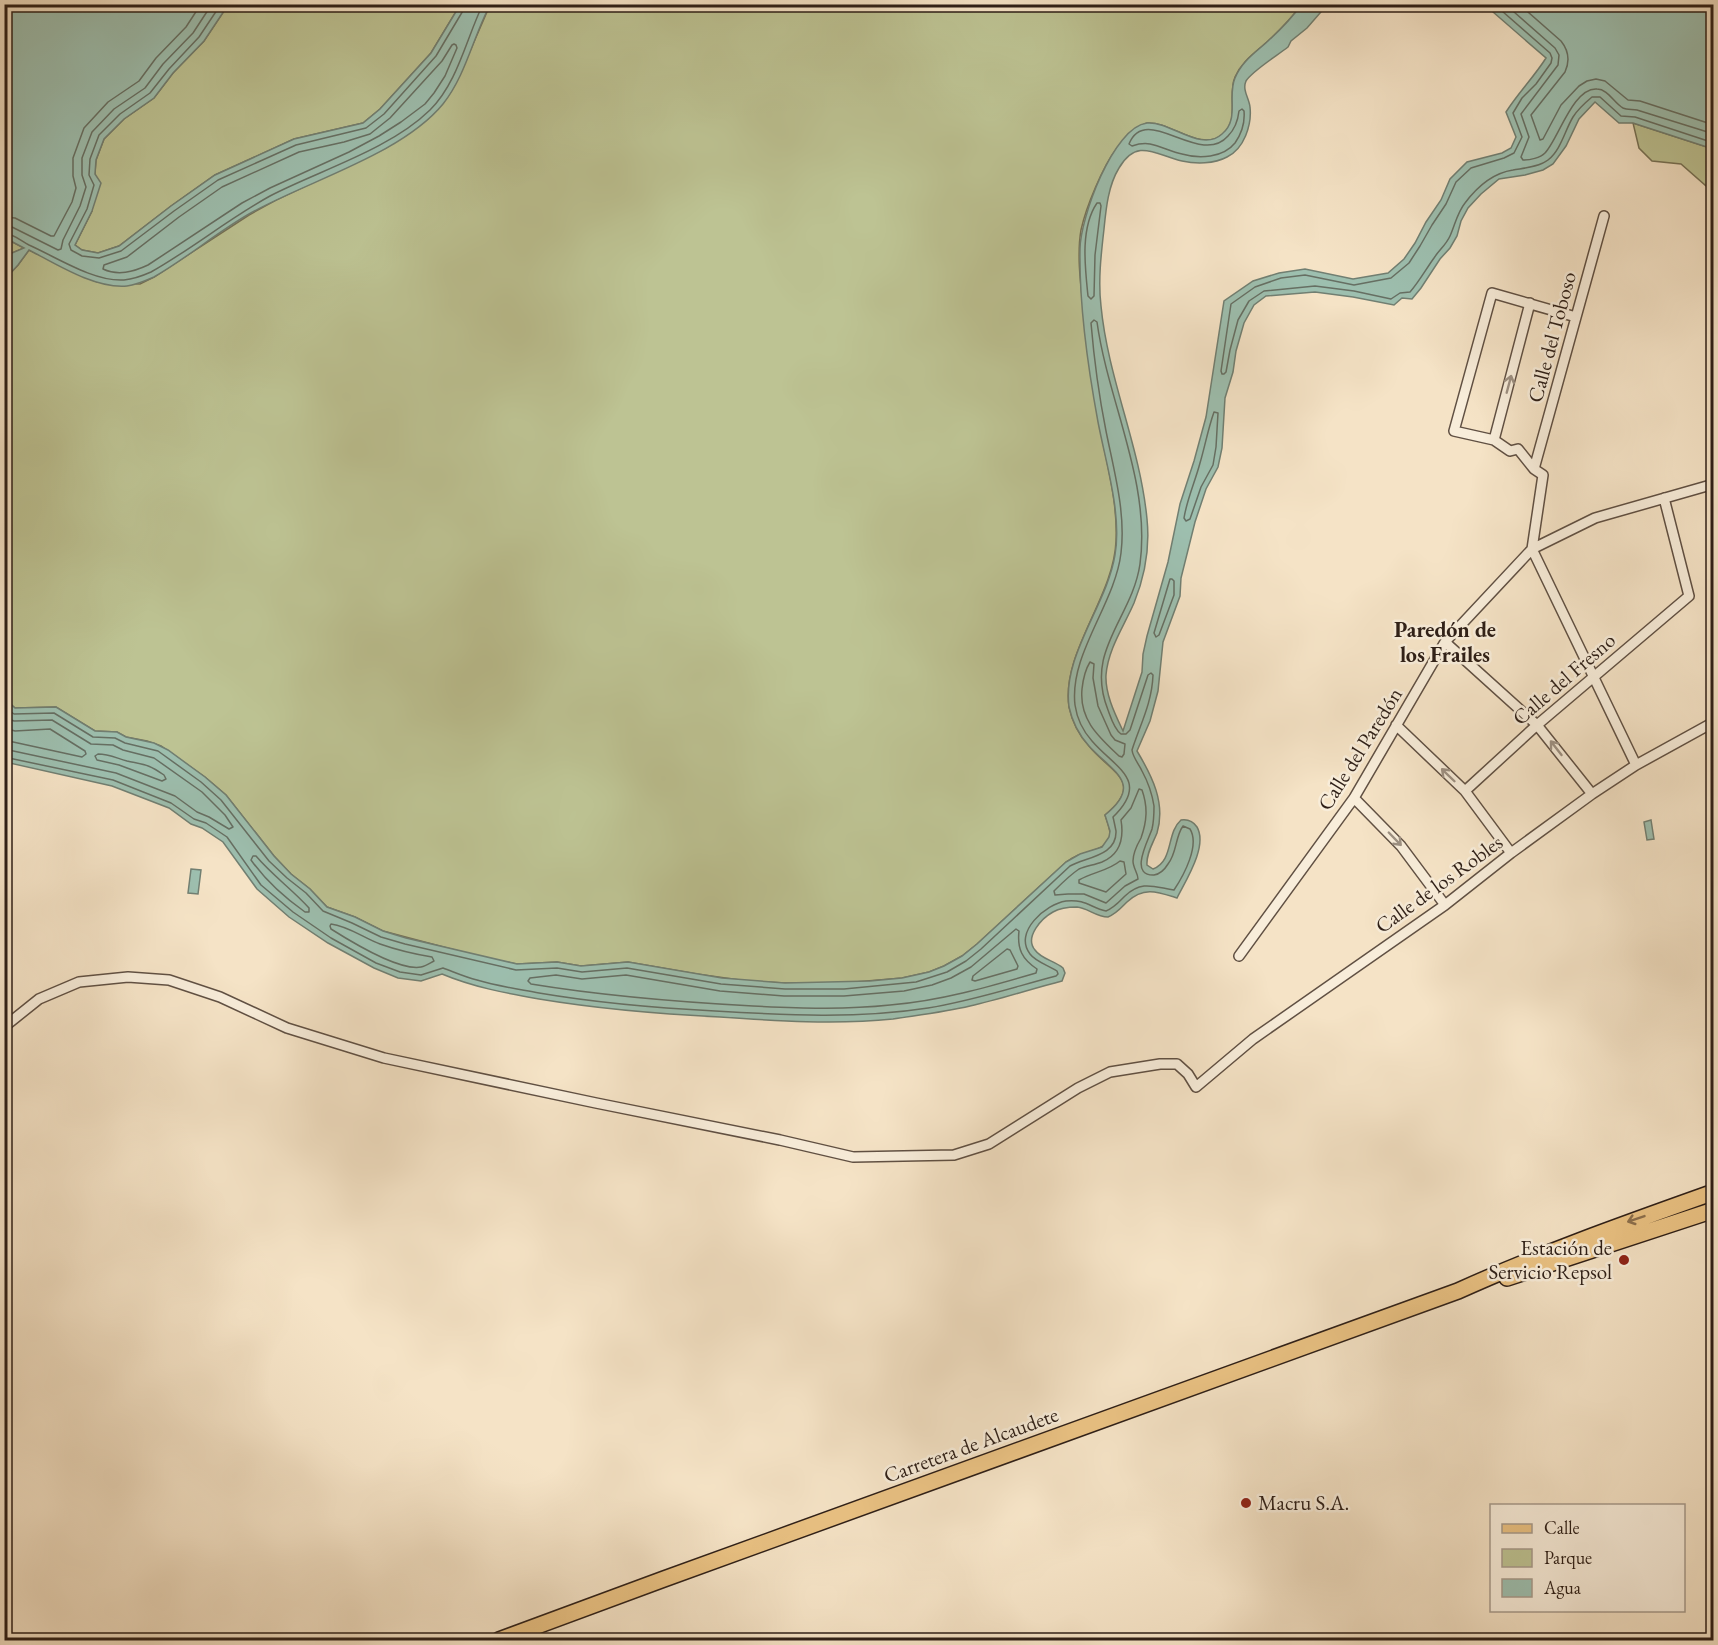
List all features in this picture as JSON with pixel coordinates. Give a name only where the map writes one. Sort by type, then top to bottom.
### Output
[{"type":"main road","name":"Carretera de Alcaudete","points":[[499,1641],[1458,1291],[1573,1242],[1713,1192]]},
{"type":"main road","name":"Carretera de Alcaudete","points":[[1458,1291],[1510,1277],[1713,1210]]},
{"type":"street","name":"Calle del Toboso","points":[[1534,469],[1604,216]]},
{"type":"street","points":[[1576,317],[1492,292],[1454,431],[1494,440],[1510,451],[1518,449],[1534,469],[1543,475],[1532,549],[1636,765]]},
{"type":"street","points":[[1494,440],[1530,303]]},
{"type":"street","name":"Calle del Paredón","points":[[1239,956],[1354,798],[1445,642],[1532,549],[1595,518],[1713,484]]},
{"type":"street","name":"Calle del Fresno","points":[[1465,791],[1537,725],[1689,596],[1664,498]]},
{"type":"street","points":[[1445,642],[1537,725],[1592,794]]},
{"type":"street","name":"Calle de los Robles","points":[[4,1027],[39,999],[79,982],[128,977],[169,980],[220,997],[287,1028],[384,1058],[853,1157],[954,1155],[989,1144],[1078,1088],[1110,1072],[1161,1064],[1177,1064],[1188,1074],[1196,1087],[1253,1039],[1445,904],[1592,794],[1636,765],[1713,723]]},
{"type":"street","points":[[1396,725],[1465,791],[1511,853]]},
{"type":"street","points":[[1354,798],[1401,846],[1445,904]]},
{"type":"green space","points":[[228,5],[460,5],[431,53],[380,109],[363,123],[294,139],[215,175],[119,246],[98,253],[82,250],[75,245],[92,211],[96,160],[104,139],[124,119],[154,98],[173,73],[204,41]]},
{"type":"green space","points":[[490,5],[1301,5],[1286,24],[1241,66],[1233,84],[1231,121],[1223,134],[1214,139],[1205,140],[1147,123],[1117,148],[1106,165],[1091,199],[1081,230],[1080,276],[1094,393],[1113,496],[1116,541],[1107,583],[1073,666],[1069,687],[1069,707],[1082,737],[1120,778],[1123,794],[1117,804],[1105,815],[1110,834],[1106,843],[1098,849],[1077,855],[1066,862],[977,944],[944,966],[902,978],[843,983],[747,981],[628,962],[581,966],[557,962],[517,964],[485,958],[383,931],[355,917],[327,907],[274,856],[226,795],[161,746],[126,737],[117,732],[95,731],[56,707],[15,708],[5,699],[5,279],[29,250],[97,282],[140,284],[276,200],[386,148],[428,119],[450,93]]},
{"type":"green space","points":[[1633,123],[1713,149],[1713,192],[1681,164],[1652,161],[1639,148]]},
{"type":"green space","points":[[5,238],[24,248],[5,256]]},
{"type":"water","points":[[5,4],[228,5],[204,41],[173,73],[154,98],[124,119],[104,139],[96,160],[95,174],[101,183],[92,211],[75,245],[82,250],[98,253],[119,246],[215,175],[294,139],[363,123],[380,109],[431,53],[460,5],[490,5],[458,81],[443,104],[425,122],[378,153],[249,214],[154,277],[137,284],[115,286],[89,280],[29,250],[5,279],[5,256],[24,248],[5,238]]},
{"type":"water","points":[[1301,5],[1327,5],[1307,28],[1291,41],[1288,47],[1259,68],[1246,81],[1250,121],[1246,136],[1233,153],[1216,161],[1199,163],[1182,161],[1155,152],[1133,153],[1119,168],[1110,190],[1101,258],[1101,306],[1110,360],[1138,465],[1148,530],[1146,562],[1141,583],[1107,665],[1106,682],[1109,697],[1123,731],[1142,672],[1147,636],[1168,562],[1180,504],[1206,417],[1224,301],[1253,281],[1279,273],[1305,269],[1353,279],[1388,273],[1404,259],[1415,243],[1441,200],[1450,179],[1467,162],[1502,153],[1511,148],[1516,137],[1506,112],[1546,58],[1485,5],[1713,5],[1713,149],[1633,123],[1619,123],[1595,102],[1579,119],[1566,146],[1553,164],[1543,170],[1525,175],[1499,179],[1481,194],[1468,208],[1450,248],[1412,299],[1402,298],[1394,305],[1315,292],[1266,296],[1254,305],[1244,323],[1225,398],[1222,448],[1218,467],[1206,489],[1195,522],[1181,578],[1180,596],[1163,642],[1158,691],[1150,721],[1137,751],[1156,790],[1160,811],[1157,833],[1147,865],[1153,869],[1164,860],[1173,832],[1181,820],[1190,821],[1197,827],[1200,835],[1198,853],[1177,898],[1157,892],[1145,892],[1133,897],[1116,913],[1108,917],[1074,907],[1056,911],[1044,919],[1033,934],[1032,945],[1041,956],[1063,968],[1065,973],[1062,981],[942,1012],[872,1021],[828,1022],[629,1011],[562,1003],[514,994],[477,986],[442,974],[421,981],[398,978],[328,943],[289,917],[257,889],[223,842],[202,828],[191,824],[169,808],[112,786],[5,762],[5,699],[15,708],[56,707],[95,731],[117,732],[126,737],[154,743],[168,750],[226,795],[274,856],[327,907],[355,917],[383,931],[406,938],[517,964],[557,962],[581,966],[628,962],[722,978],[785,983],[902,978],[929,972],[962,956],[1066,862],[1080,854],[1102,847],[1110,831],[1105,815],[1117,804],[1122,794],[1123,786],[1120,778],[1082,737],[1069,707],[1072,668],[1110,574],[1117,539],[1115,506],[1091,380],[1081,292],[1081,235],[1092,197],[1111,157],[1122,140],[1134,128],[1147,123],[1156,124],[1205,140],[1214,139],[1222,134],[1232,114],[1233,85],[1241,67],[1286,24]]},
{"type":"water","points":[[1651,820],[1654,839],[1647,840],[1644,822]]},
{"type":"water","points":[[191,869],[201,870],[198,894],[188,893]]},
{"type":"place","name":"Estación de Servicio Repsol","points":[[1624,1260]]},
{"type":"place","name":"Macru S.A.","points":[[1246,1503]]},
{"type":"district","name":"Paredón de los Frailes","points":[[1445,642]]}]
